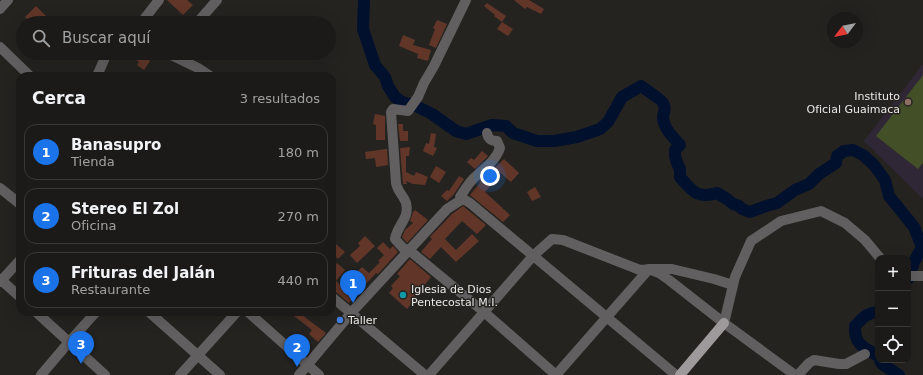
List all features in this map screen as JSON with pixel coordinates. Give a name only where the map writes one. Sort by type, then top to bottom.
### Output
[{"type":"main road","points":[[680,375],[724,323]]},
{"type":"street","points":[[0,9],[8,0]]},
{"type":"street","points":[[146,16],[159,0]]},
{"type":"street","points":[[203,16],[216,0]]},
{"type":"street","points":[[466,0],[434,66],[424,82],[418,97],[408,112],[394,109],[391,112],[396,187],[404,199],[407,212],[395,239],[403,248],[410,251],[484,312],[556,375],[649,269]]},
{"type":"street","points":[[0,47],[26,72]]},
{"type":"street","points":[[99,72],[104,60]]},
{"type":"street","points":[[183,60],[204,72]]},
{"type":"street","points":[[461,200],[460,197],[471,180],[499,152],[500,148],[497,142],[490,140],[486,134]]},
{"type":"street","points":[[0,188],[16,201]]},
{"type":"street","points":[[298,375],[351,314],[447,209],[461,200],[465,200],[676,375]]},
{"type":"street","points":[[724,323],[735,277],[751,241],[781,221],[821,211],[845,223],[865,240],[878,255]]},
{"type":"street","points":[[429,375],[534,256],[552,239],[564,240],[640,270],[672,269],[733,285]]},
{"type":"street","points":[[16,264],[1,280],[16,293]]},
{"type":"street","points":[[649,269],[659,273],[795,375]]},
{"type":"street","points":[[911,276],[922,276]]},
{"type":"street","points":[[336,301],[425,375]]},
{"type":"street","points":[[40,316],[105,375]]},
{"type":"street","points":[[41,375],[92,316]]},
{"type":"street","points":[[153,316],[220,375]]},
{"type":"street","points":[[180,375],[233,316]]},
{"type":"street","points":[[253,316],[319,375]]},
{"type":"street","points":[[798,375],[809,363],[814,360],[846,364],[865,354]]},
{"type":"shaded area","name":"Instituto Oficial Guaimaca","points":[[923,64],[923,199],[864,141]]},
{"type":"green space","points":[[923,75],[923,163],[918,169],[876,136]]},
{"type":"building","points":[[167,0],[187,0],[193,5],[183,15]]},
{"type":"building","points":[[514,0],[529,0],[544,9],[541,14],[527,7],[525,9]]},
{"type":"building","points":[[487,3],[506,16],[502,22],[484,6]]},
{"type":"building","points":[[36,6],[46,16],[26,16]]},
{"type":"building","points":[[437,20],[447,24],[436,48],[429,45],[435,29],[433,28]]},
{"type":"building","points":[[502,22],[513,29],[508,36],[497,29]]},
{"type":"building","points":[[403,35],[415,40],[413,45],[431,50],[428,61],[417,58],[418,54],[399,46]]},
{"type":"building","points":[[136,60],[150,61],[144,70],[137,65],[139,62]]},
{"type":"building","points":[[375,114],[385,116],[385,140],[376,140],[376,125],[373,124]]},
{"type":"building","points":[[398,124],[403,124],[403,131],[408,131],[408,141],[400,141]]},
{"type":"building","points":[[431,133],[436,134],[434,147],[437,148],[433,156],[423,151],[426,143],[429,144]]},
{"type":"building","points":[[410,147],[409,156],[406,156],[406,172],[414,176],[416,172],[428,177],[425,185],[413,184],[406,181],[407,184],[403,184],[400,148]]},
{"type":"building","points":[[387,149],[388,165],[376,167],[375,158],[366,159],[365,152]]},
{"type":"building","points":[[482,151],[488,156],[475,169],[467,162],[471,158],[474,160]]},
{"type":"building","points":[[504,159],[519,173],[511,182],[495,168]]},
{"type":"building","points":[[436,166],[446,172],[439,183],[430,177]]},
{"type":"building","points":[[459,176],[464,179],[454,194],[447,201],[441,196],[447,190],[449,191]]},
{"type":"building","points":[[486,176],[493,183],[485,192],[510,215],[503,222],[470,195],[480,183],[479,182]]},
{"type":"building","points":[[535,187],[541,197],[532,201],[527,192]]},
{"type":"building","points":[[463,206],[486,225],[477,234],[462,221],[445,239],[456,250],[472,234],[479,241],[456,262],[441,247],[430,259],[421,252],[432,239],[430,237],[452,214]]},
{"type":"building","points":[[415,210],[428,220],[407,243],[402,237],[405,230],[413,223],[410,221]]},
{"type":"building","points":[[365,236],[375,246],[357,263],[350,255],[360,246],[358,243]]},
{"type":"building","points":[[383,242],[390,249],[393,246],[398,252],[378,274],[376,273],[365,285],[354,275],[362,267],[369,273],[380,262],[378,261],[384,255],[377,248]]},
{"type":"building","points":[[336,244],[345,252],[338,259],[336,257]]},
{"type":"building","points":[[410,259],[431,277],[407,309],[389,293],[393,288],[391,286],[400,276],[397,274]]},
{"type":"building","points":[[337,263],[345,270],[336,281]]},
{"type":"building","points":[[336,281],[355,296],[349,303],[336,292]]},
{"type":"building","points":[[294,316],[303,316],[326,333],[318,342],[309,334],[312,330]]},
{"type":"waterway","points":[[364,0],[363,29],[375,65],[385,77],[388,86],[395,97],[402,102],[414,105],[432,114],[456,131],[466,134],[492,125],[506,126],[513,133],[537,141],[554,141],[577,137],[600,129],[608,122],[622,97],[641,86],[660,100],[664,105],[665,109],[663,118],[665,126],[680,145],[675,150],[675,156],[680,169],[680,177],[684,182],[692,190],[700,194],[710,195],[717,193],[733,204],[750,212],[777,203],[795,190],[809,184],[819,174],[836,163],[837,156],[844,151],[853,150],[863,155],[874,165],[885,180],[889,196],[914,227],[922,247],[911,270]]},
{"type":"waterway","points":[[875,313],[863,318],[855,326],[858,341],[864,348],[875,354]]},
{"type":"waterway","points":[[882,363],[899,375]]},
{"type":"place","name":"Instituto Oficial Guaimaca","points":[[908,102]]},
{"type":"place","name":"Iglesia de Dios Pentecostal M.I.","points":[[403,295]]},
{"type":"place","name":"Banasupro","points":[[353,303]]},
{"type":"place","name":"Taller","points":[[340,320]]},
{"type":"place","name":"Frituras del Jalán","points":[[81,364]]},
{"type":"place","name":"Stereo El Zol","points":[[297,367]]}]
